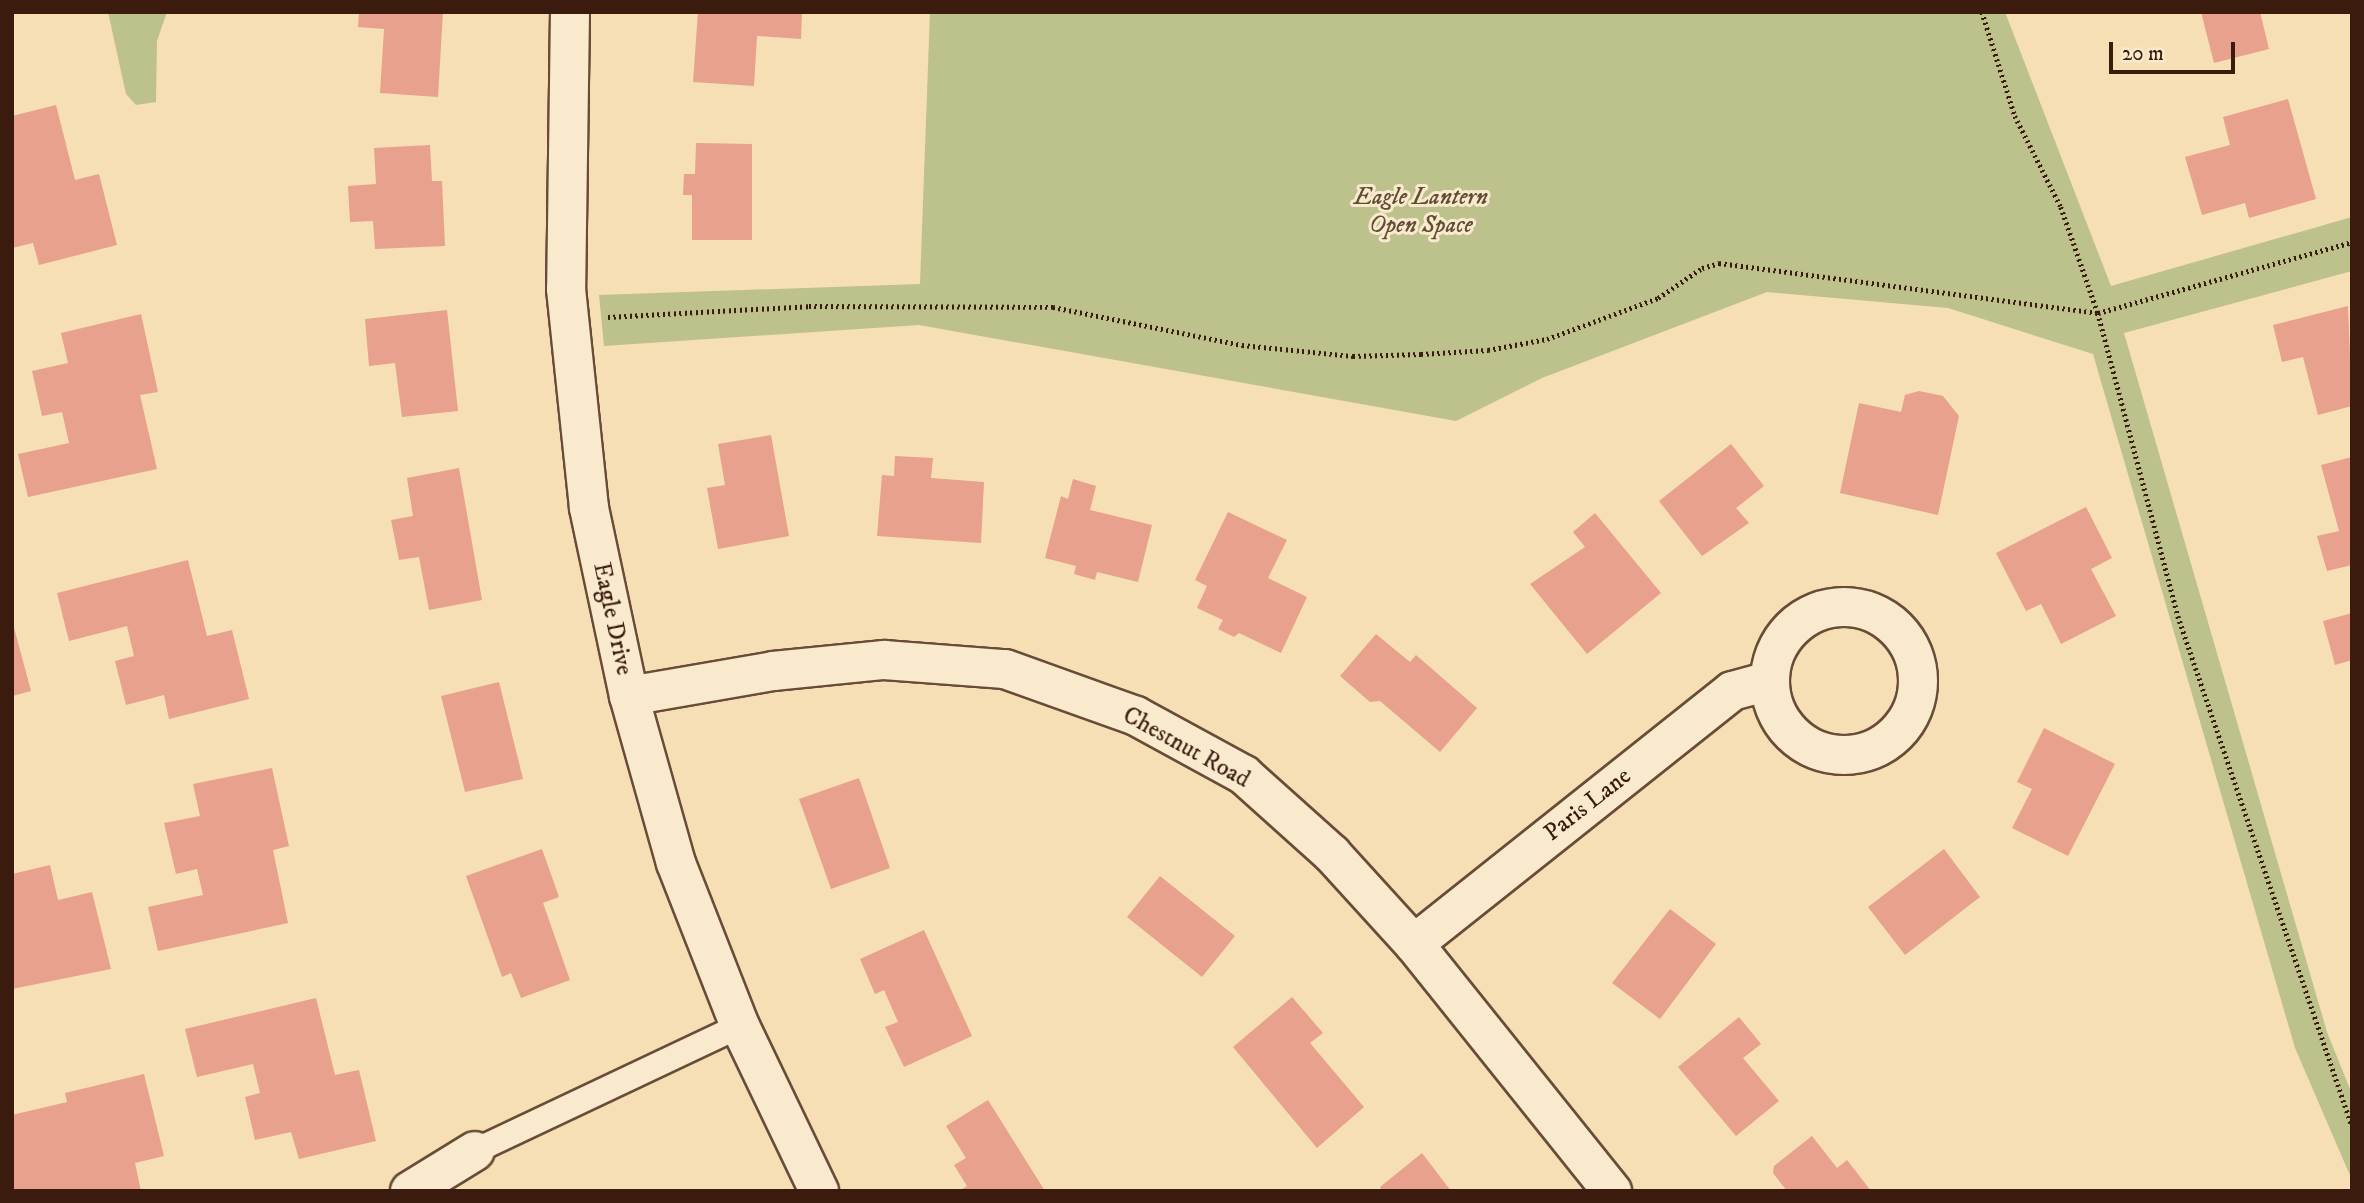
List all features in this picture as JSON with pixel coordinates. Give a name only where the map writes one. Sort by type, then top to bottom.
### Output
[{"type":"street","name":"Eagle Drive","points":[[569,12],[570,319],[589,508],[629,696],[676,863],[740,1026],[819,1191]]},
{"type":"street","name":"Chestnut Road","points":[[629,696],[773,671],[884,660],[1005,669],[1136,716],[1244,775],[1332,854],[1414,944],[1612,1191]]},
{"type":"street","name":"Paris Lane","points":[[1414,944],[1732,691],[1770,681]]},
{"type":"street","points":[[410,1191],[475,1151]]},
{"type":"lane","points":[[475,1151],[740,1026]]},
{"type":"path","points":[[1982,12],[2015,116],[2061,207],[2098,313],[2178,616],[2352,1126]]},
{"type":"path","points":[[570,319],[808,306],[1053,307],[1242,345],[1353,356],[1421,354],[1488,350],[1547,339],[1658,298],[1702,268],[1719,263],[2098,313],[2352,242]]},
{"type":"green space","points":[[108,12],[167,12],[157,41],[156,102],[136,105],[126,94]]},
{"type":"green space","name":"Eagle Lantern Open Space","points":[[930,12],[2005,12],[2111,286],[2352,217],[2352,271],[2124,333],[2327,1032],[2352,1094],[2352,1180],[2295,1048],[2093,354],[1948,308],[1767,292],[1542,378],[1456,421],[919,325],[604,346],[599,295],[920,284]]},
{"type":"building","points":[[359,12],[443,12],[438,97],[380,93],[384,29],[358,27]]},
{"type":"building","points":[[698,12],[802,12],[801,39],[757,36],[754,86],[693,82]]},
{"type":"building","points":[[2201,12],[2260,12],[2269,49],[2214,63]]},
{"type":"building","points":[[2288,99],[2316,199],[2249,218],[2245,203],[2202,215],[2185,157],[2230,145],[2223,117]]},
{"type":"building","points":[[56,105],[75,180],[99,174],[117,245],[39,265],[33,243],[12,248],[12,116]]},
{"type":"building","points":[[696,143],[752,144],[752,240],[692,240],[692,195],[683,195],[684,174],[695,174]]},
{"type":"building","points":[[430,145],[432,181],[442,181],[445,246],[375,249],[373,221],[350,222],[348,186],[376,184],[374,148]]},
{"type":"building","points":[[2348,306],[2352,406],[2318,415],[2303,357],[2282,362],[2273,325]]},
{"type":"building","points":[[447,310],[458,411],[402,417],[395,363],[369,366],[365,319]]},
{"type":"building","points":[[141,314],[158,392],[140,395],[157,469],[28,497],[18,454],[69,443],[62,412],[42,416],[32,371],[68,363],[61,333]]},
{"type":"building","points":[[1919,391],[1943,396],[1959,416],[1938,515],[1840,493],[1859,403],[1901,412],[1905,395]]},
{"type":"building","points":[[771,435],[789,536],[718,549],[707,488],[725,485],[718,444]]},
{"type":"building","points":[[1731,444],[1764,486],[1736,508],[1749,523],[1702,556],[1659,501]]},
{"type":"building","points":[[895,456],[933,458],[931,478],[984,482],[981,543],[877,536],[882,475],[894,476]]},
{"type":"building","points":[[2352,457],[2352,565],[2327,571],[2317,536],[2339,531],[2321,465]]},
{"type":"building","points":[[459,468],[482,600],[429,610],[419,557],[399,560],[391,520],[413,516],[407,478]]},
{"type":"building","points":[[1073,479],[1096,486],[1090,510],[1152,525],[1138,582],[1097,572],[1095,580],[1074,574],[1076,566],[1045,558],[1061,496],[1068,499]]},
{"type":"building","points":[[2086,507],[2112,558],[2091,569],[2116,616],[2061,644],[2041,604],[2026,611],[1996,553]]},
{"type":"building","points":[[1228,512],[1287,540],[1268,578],[1307,597],[1281,653],[1239,633],[1234,637],[1218,629],[1223,620],[1197,608],[1207,586],[1195,580]]},
{"type":"building","points":[[1595,513],[1661,593],[1587,654],[1530,584],[1585,547],[1573,532]]},
{"type":"building","points":[[188,560],[207,636],[232,630],[249,699],[169,719],[164,695],[126,705],[115,661],[134,656],[127,626],[69,641],[57,593]]},
{"type":"building","points":[[2352,613],[2352,660],[2335,665],[2323,621]]},
{"type":"building","points":[[12,620],[31,691],[12,696]]},
{"type":"building","points":[[1376,634],[1410,662],[1416,655],[1477,708],[1440,752],[1380,701],[1370,702],[1340,676]]},
{"type":"building","points":[[499,682],[523,779],[465,792],[441,696]]},
{"type":"building","points":[[2044,728],[2115,764],[2068,856],[2012,828],[2032,789],[2017,782]]},
{"type":"building","points":[[272,768],[289,846],[273,850],[288,923],[158,951],[148,907],[203,895],[197,869],[176,874],[164,823],[200,816],[193,784]]},
{"type":"building","points":[[859,778],[890,868],[831,889],[799,799]]},
{"type":"building","points":[[542,849],[559,897],[543,903],[570,980],[521,998],[511,973],[502,977],[466,876]]},
{"type":"building","points":[[1944,849],[1980,897],[1905,955],[1868,907]]},
{"type":"building","points":[[50,865],[58,900],[92,892],[111,969],[12,989],[12,874]]},
{"type":"building","points":[[1160,876],[1235,936],[1202,977],[1127,917]]},
{"type":"building","points":[[1670,909],[1716,944],[1660,1019],[1612,983]]},
{"type":"building","points":[[924,930],[972,1036],[904,1067],[885,1027],[898,1022],[884,990],[875,994],[860,959]]},
{"type":"building","points":[[1292,997],[1323,1033],[1310,1043],[1364,1107],[1317,1148],[1233,1047]]},
{"type":"building","points":[[316,998],[335,1075],[359,1070],[376,1141],[299,1159],[291,1132],[255,1140],[245,1097],[260,1093],[253,1064],[197,1077],[185,1029]]},
{"type":"building","points":[[1739,1017],[1761,1044],[1743,1058],[1779,1101],[1736,1136],[1678,1067]]},
{"type":"building","points":[[144,1074],[164,1156],[135,1163],[141,1191],[13,1191],[12,1115],[67,1102],[65,1093]]},
{"type":"building","points":[[988,1100],[1045,1191],[959,1191],[967,1186],[954,1165],[966,1158],[946,1126]]},
{"type":"building","points":[[1812,1136],[1837,1168],[1847,1160],[1871,1191],[1787,1191],[1773,1173],[1774,1166]]},
{"type":"building","points":[[1422,1153],[1451,1191],[1382,1191],[1380,1187]]}]
